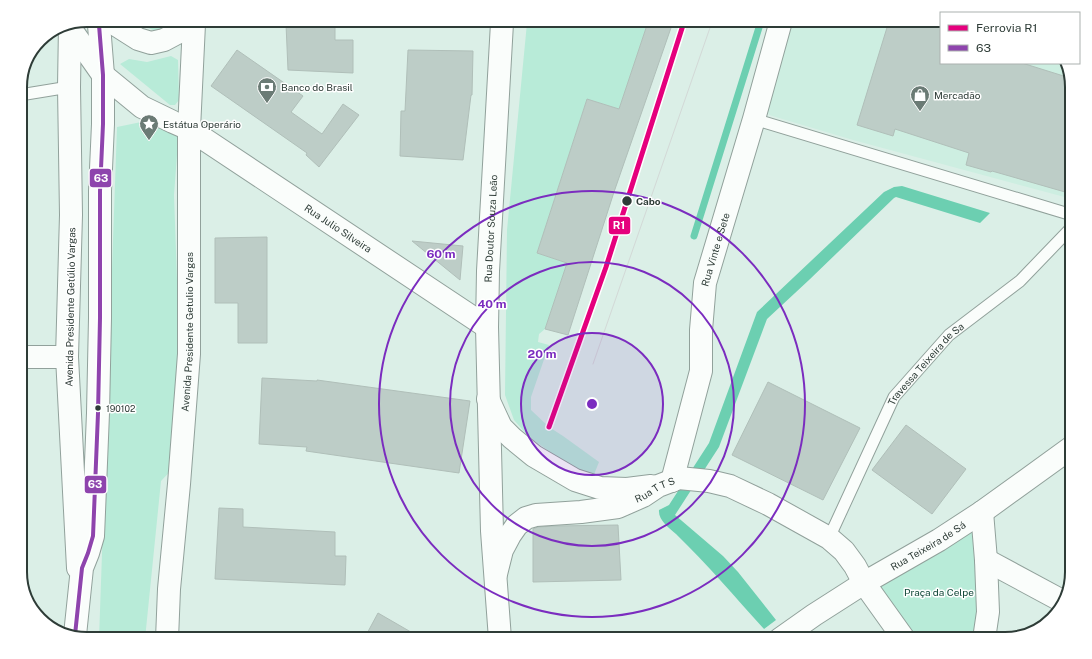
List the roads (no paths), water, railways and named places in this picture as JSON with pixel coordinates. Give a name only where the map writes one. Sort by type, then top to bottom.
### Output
[{"type":"street","name":"Avenida Presidente Getúlio Vargas","points":[[75,630],[82,568],[93,536],[94,512],[98,405],[100,191],[103,124],[103,75],[99,27]]},
{"type":"street","points":[[119,27],[138,39],[151,43],[164,40],[185,27]]},
{"type":"street","name":"Avenida Presidente Getulio Vargas","points":[[167,632],[189,354],[189,129],[194,27]]},
{"type":"street","name":"Rua Doutor Souza Leão","points":[[500,632],[492,531],[487,327],[488,271],[502,27]]},
{"type":"street","name":"Rua Vinte e Sete","points":[[665,483],[701,371],[701,330],[705,283],[754,119],[779,27]]},
{"type":"street","name":"Rua Julio Silveira","points":[[72,29],[103,75],[142,107],[189,129],[487,327]]},
{"type":"street","name":"Avenida Presidente Getúlio Vargas","points":[[70,30],[69,87],[71,215],[68,358],[79,589]]},
{"type":"street","points":[[27,357],[68,358]]},
{"type":"street","points":[[488,399],[501,427],[512,438],[534,456],[575,480],[600,488],[627,489],[665,483]]},
{"type":"street","name":"Rua Teixeira de Sá","points":[[790,632],[864,583],[939,540],[982,512],[1065,452]]},
{"type":"street","name":"Rua T T S","points":[[496,576],[502,550],[510,535],[526,518],[536,515],[581,512],[618,507],[643,496],[665,483],[679,478],[709,481],[730,486],[768,504],[829,538],[844,551],[855,566],[864,583],[899,632]]},
{"type":"street","points":[[982,512],[988,612],[985,632]]},
{"type":"street","points":[[986,560],[1058,599]]},
{"type":"lane","points":[[27,94],[69,87]]},
{"type":"lane","points":[[754,119],[1065,213]]},
{"type":"lane","name":"Travessa Teixeira de Sa","points":[[829,538],[894,397],[949,335],[1020,281],[1065,234]]},
{"type":"waterway","points":[[694,236],[759,27]]},
{"type":"tram line","points":[[593,364],[710,27]]},
{"type":"tram line","points":[[549,427],[606,267]]},
{"type":"rail line","name":"R1","points":[[549,427],[606,267],[682,27]]},
{"type":"place","name":"Banco do Brasil","points":[[267,104]]},
{"type":"place","name":"Mercadão","points":[[920,112]]},
{"type":"place","name":"Estátua Operário","points":[[149,141]]},
{"type":"place","name":"Cabo","points":[[627,201]]},
{"type":"place","name":"190102","points":[[98,408]]},
{"type":"park label","name":"Praça da Celpe","points":[[939,592]]}]
